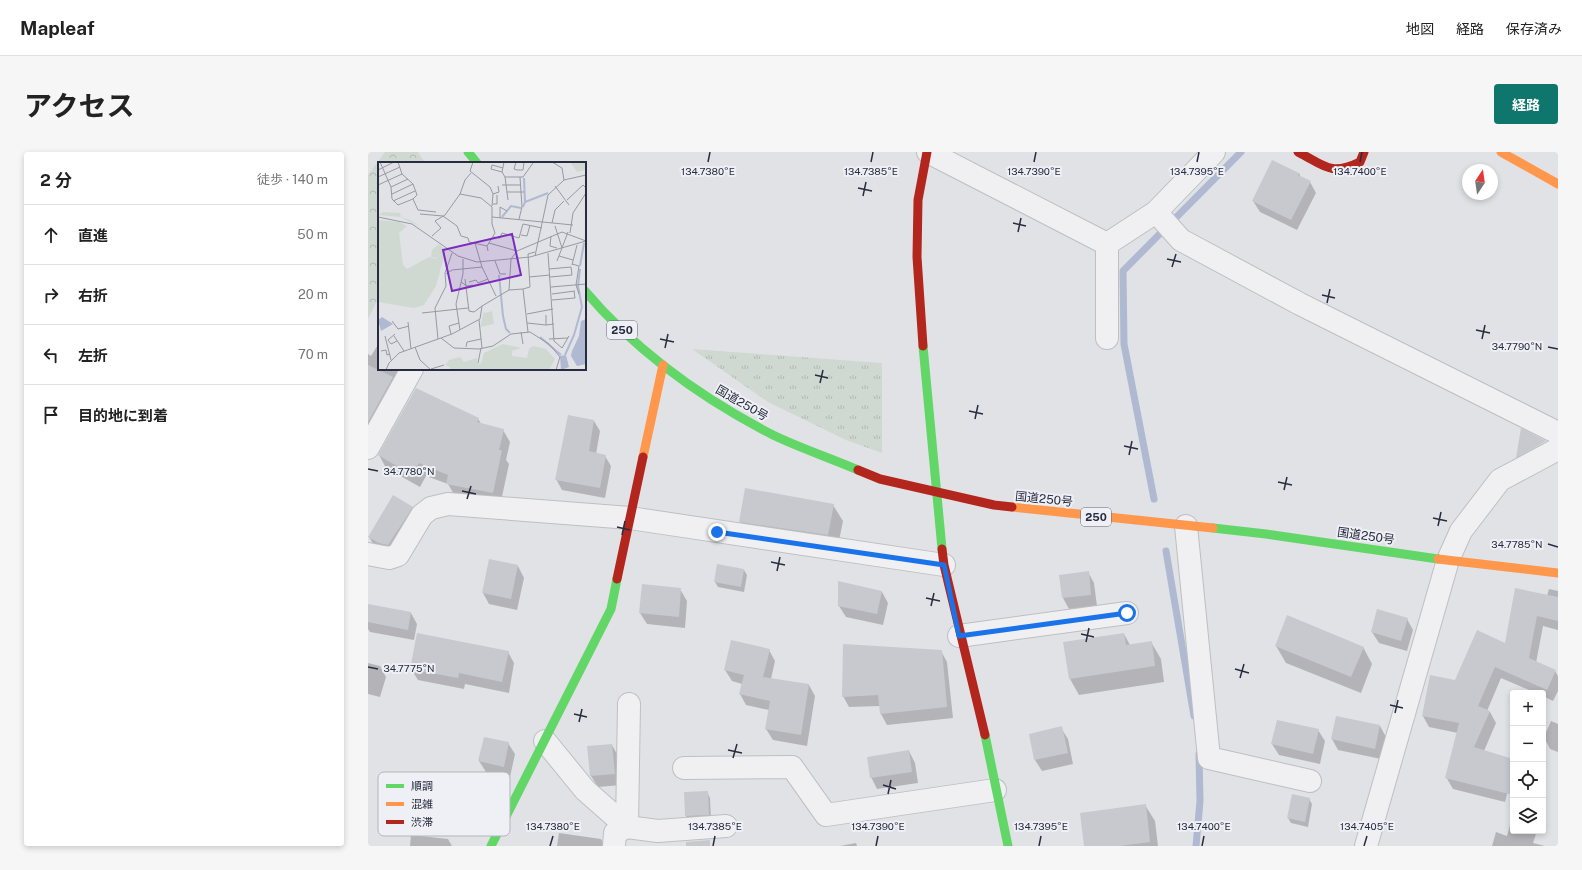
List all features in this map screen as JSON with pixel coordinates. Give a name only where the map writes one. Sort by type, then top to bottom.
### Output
[{"type":"main road","points":[[468,152],[476,162]]},
{"type":"main road","points":[[928,152],[918,200],[918,257],[923,346],[944,565],[959,636],[985,735],[1008,846]]},
{"type":"main road","points":[[1298,152],[1332,170],[1345,169],[1360,162],[1364,152]]},
{"type":"main road","points":[[1501,152],[1558,184]]},
{"type":"main road","name":"国道250号","points":[[586,292],[603,312],[662,365],[709,398],[774,435],[880,479],[994,505],[1266,534],[1448,560],[1558,573]]},
{"type":"main road","points":[[510,810],[546,741],[611,609],[662,365]]},
{"type":"main road","points":[[491,846],[496,836]]},
{"type":"street","points":[[928,152],[1107,244]]},
{"type":"street","points":[[1107,244],[1158,214],[1214,152]]},
{"type":"street","points":[[1158,214],[1181,240],[1300,304],[1558,433]]},
{"type":"street","points":[[1107,244],[1107,338]]},
{"type":"street","points":[[368,448],[411,370]]},
{"type":"street","points":[[1366,846],[1448,560],[1461,531],[1500,480],[1558,449]]},
{"type":"street","points":[[368,554],[389,558],[398,555],[422,515],[431,508],[448,504],[630,518],[944,565]]},
{"type":"street","points":[[1186,526],[1209,758],[1310,781]]},
{"type":"street","points":[[959,636],[1127,613]]},
{"type":"street","points":[[627,827],[629,704]]},
{"type":"street","points":[[546,741],[585,790],[627,827]]},
{"type":"street","points":[[684,768],[792,767],[826,815],[996,790]]},
{"type":"street","points":[[614,846],[615,833],[627,827],[658,831],[726,826]]},
{"type":"green space","points":[[385,152],[418,152],[424,162],[378,162],[378,299],[368,319],[368,175]]},
{"type":"green space","points":[[692,349],[882,363],[882,453],[846,440],[768,402]]},
{"type":"building","points":[[1272,160],[1299,173],[1298,175],[1311,181],[1291,220],[1252,201]]},
{"type":"building","points":[[368,365],[393,377],[368,422]]},
{"type":"building","points":[[416,388],[479,418],[477,422],[504,429],[499,450],[502,450],[493,493],[446,484],[448,475],[419,463],[412,475],[378,455]]},
{"type":"building","points":[[568,415],[594,420],[589,451],[606,455],[600,488],[555,480]]},
{"type":"building","points":[[1521,428],[1546,441],[1516,458]]},
{"type":"building","points":[[745,488],[834,504],[828,535],[739,522]]},
{"type":"building","points":[[393,495],[413,507],[388,545],[379,543],[368,537]]},
{"type":"building","points":[[489,559],[518,565],[511,599],[482,593]]},
{"type":"building","points":[[717,564],[744,569],[741,587],[714,582]]},
{"type":"building","points":[[1089,571],[1091,595],[1062,598],[1059,575]]},
{"type":"building","points":[[838,581],[882,591],[877,614],[838,606]]},
{"type":"building","points":[[642,584],[681,588],[679,617],[639,613]]},
{"type":"building","points":[[1515,588],[1558,597],[1558,621],[1537,616],[1529,658],[1556,670],[1547,690],[1495,667],[1478,706],[1490,711],[1474,747],[1510,758],[1510,794],[1445,778],[1459,723],[1422,716],[1430,675],[1455,680],[1477,630],[1505,643]]},
{"type":"building","points":[[368,604],[411,612],[408,630],[368,622]]},
{"type":"building","points":[[1377,609],[1408,618],[1401,641],[1371,632]]},
{"type":"building","points":[[1287,615],[1364,647],[1351,677],[1275,646]]},
{"type":"building","points":[[417,633],[509,651],[502,682],[459,673],[458,678],[410,669]]},
{"type":"building","points":[[1124,633],[1126,645],[1152,641],[1155,666],[1069,679],[1063,642]]},
{"type":"building","points":[[731,640],[770,649],[763,677],[809,684],[801,735],[765,729],[770,701],[739,694],[744,675],[724,670]]},
{"type":"building","points":[[843,644],[942,650],[947,707],[880,714],[878,695],[842,697]]},
{"type":"building","points":[[1336,716],[1380,725],[1375,749],[1331,739]]},
{"type":"building","points":[[1277,720],[1319,729],[1313,754],[1271,744]]},
{"type":"building","points":[[1062,726],[1068,753],[1034,760],[1029,734]]},
{"type":"building","points":[[484,737],[509,742],[504,767],[478,761]]},
{"type":"building","points":[[612,744],[615,774],[590,776],[587,746]]},
{"type":"building","points":[[909,750],[912,772],[870,778],[867,757]]},
{"type":"building","points":[[708,791],[709,815],[685,816],[684,792]]},
{"type":"building","points":[[1292,794],[1310,798],[1305,822],[1287,818]]},
{"type":"building","points":[[1146,804],[1150,842],[1120,846],[1084,846],[1080,813]]},
{"type":"building","points":[[710,840],[710,846],[686,846],[686,842]]},
{"type":"waterway","points":[[1154,499],[1124,344],[1123,271],[1241,152]]},
{"type":"waterway","points":[[1166,551],[1194,716]]},
{"type":"waterway","points":[[1196,846],[1200,801],[1199,754]]},
{"type":"traffic: fast","points":[[468,152],[476,162]]},
{"type":"traffic: fast","points":[[586,292],[626,334],[648,353],[672,372],[721,406],[773,435],[858,470]]},
{"type":"traffic: fast","points":[[923,346],[942,549]]},
{"type":"traffic: fast","points":[[1213,528],[1266,534],[1438,559]]},
{"type":"traffic: fast","points":[[510,808],[611,609],[617,579]]},
{"type":"traffic: fast","points":[[985,735],[1008,846]]},
{"type":"traffic: fast","points":[[491,846],[496,836]]},
{"type":"traffic: slow","points":[[1501,152],[1558,184]]},
{"type":"traffic: slow","points":[[643,457],[663,365]]},
{"type":"traffic: slow","points":[[1012,507],[1213,528]]},
{"type":"traffic: slow","points":[[1438,559],[1558,573]]},
{"type":"traffic: jam","points":[[923,346],[917,257],[918,200],[927,152]]},
{"type":"traffic: jam","points":[[1298,152],[1328,168],[1334,169],[1350,166],[1360,162],[1364,152]]},
{"type":"traffic: jam","points":[[617,579],[643,457]]},
{"type":"traffic: jam","points":[[858,470],[880,479],[994,505],[1012,507]]},
{"type":"traffic: jam","points":[[942,549],[944,565],[985,735]]},
{"type":"route","points":[[717,532],[944,565],[959,636],[1127,613]]}]
